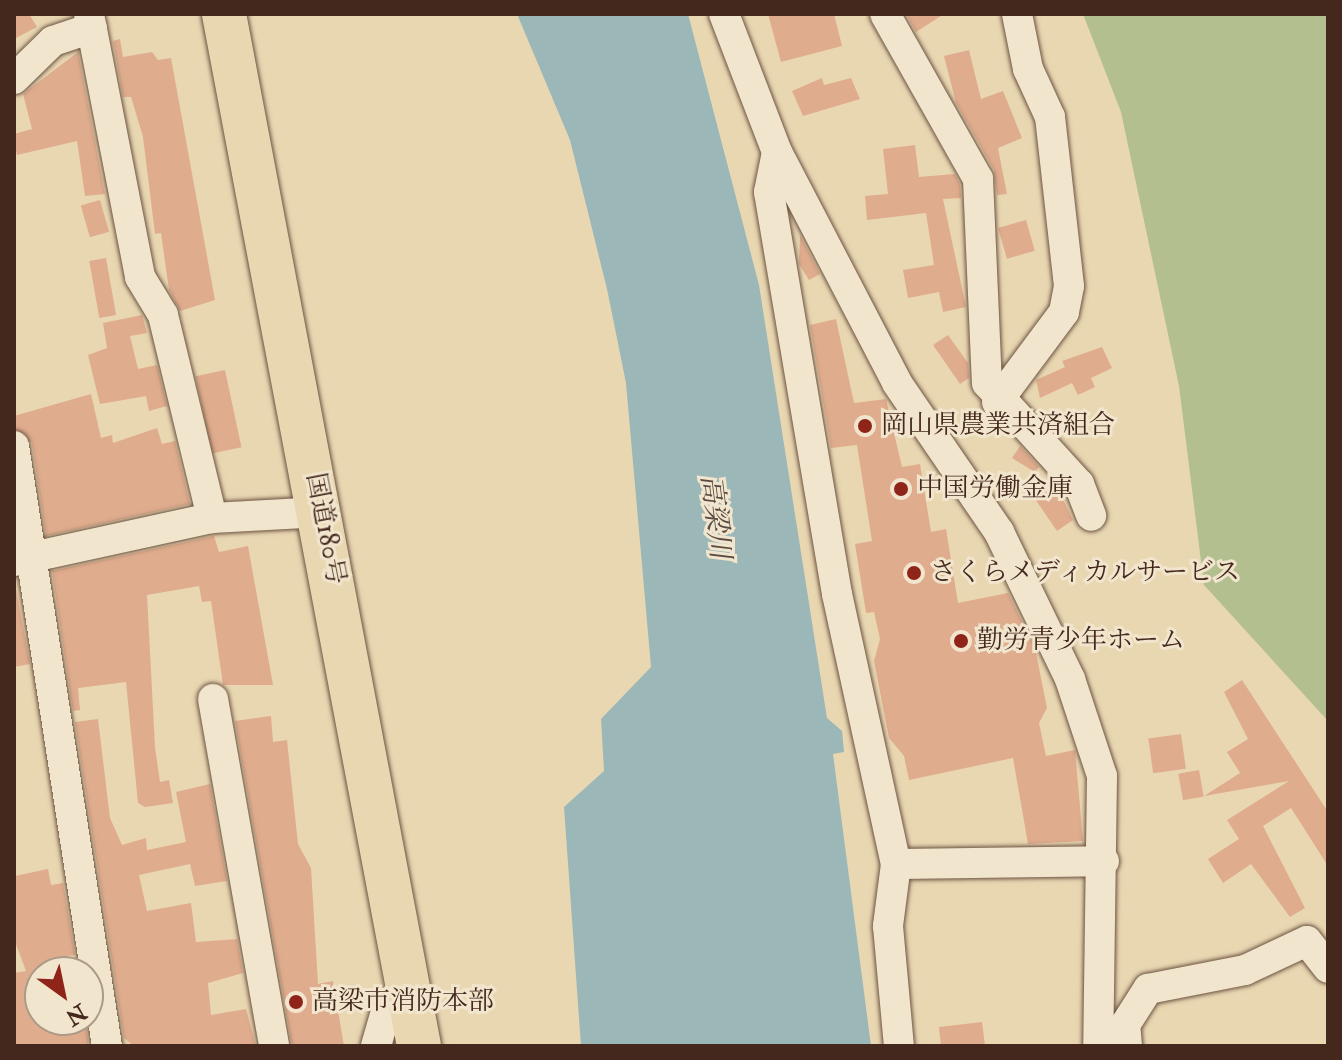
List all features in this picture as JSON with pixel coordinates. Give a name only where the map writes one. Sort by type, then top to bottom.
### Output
[{"type":"highway","name":"国道180号","points":[[198,14],[309,513],[419,1046]]},
{"type":"highway","name":"国道180号","points":[[224,14],[309,513],[383,1035]]},
{"type":"street","points":[[724,14],[777,152],[897,383],[954,459],[1043,618],[1102,776],[1104,861],[1094,1004],[1098,1046]]},
{"type":"street","points":[[885,14],[978,179],[987,383],[997,402],[1079,484],[1091,516]]},
{"type":"street","points":[[997,402],[1064,312],[1069,286],[1050,117],[1028,69],[1017,14]]},
{"type":"street","points":[[14,79],[53,41],[90,21],[140,277],[163,315],[212,518]]},
{"type":"street","points":[[777,152],[769,192],[837,594],[896,864],[888,926],[899,1046]]},
{"type":"street","points":[[14,446],[24,559],[107,1046]]},
{"type":"street","points":[[24,559],[212,518],[309,513]]},
{"type":"street","points":[[213,699],[274,1046]]},
{"type":"street","points":[[896,864],[1104,861]]},
{"type":"street","points":[[1127,1046],[1125,1025],[1148,989],[1245,970],[1307,941],[1328,968]]},
{"type":"green space","points":[[1083,14],[1328,14],[1328,721],[1204,585],[1179,386],[1121,112]]},
{"type":"water","name":"高梁川","points":[[517,14],[688,14],[759,285],[827,718],[842,731],[844,752],[833,754],[871,1046],[581,1046],[564,807],[604,771],[601,719],[651,667],[626,383],[607,289],[570,140]]},
{"type":"building","points":[[14,14],[29,14],[37,27],[14,39]]},
{"type":"building","points":[[768,14],[834,14],[842,46],[781,62]]},
{"type":"building","points":[[906,14],[944,14],[916,32]]},
{"type":"building","points":[[120,39],[123,57],[152,52],[158,60],[171,58],[215,300],[180,311],[169,290],[161,233],[155,234],[143,137],[131,97],[123,97],[113,41]]},
{"type":"building","points":[[969,50],[981,99],[1003,91],[1022,138],[998,148],[1007,194],[997,195],[994,170],[956,103],[944,56]]},
{"type":"building","points":[[78,52],[105,194],[85,196],[77,141],[17,155],[14,143],[14,134],[32,129],[23,94]]},
{"type":"building","points":[[822,78],[824,85],[851,78],[860,99],[803,116],[792,91]]},
{"type":"building","points":[[915,145],[919,177],[955,174],[960,184],[961,198],[943,199],[966,307],[943,312],[939,292],[908,298],[903,270],[934,265],[926,213],[867,220],[865,196],[888,194],[883,149]]},
{"type":"building","points":[[100,200],[109,232],[90,237],[81,206]]},
{"type":"building","points":[[1026,220],[1035,251],[1007,259],[998,228]]},
{"type":"building","points":[[800,235],[820,274],[809,280],[799,264]]},
{"type":"building","points":[[106,258],[116,315],[99,318],[89,261]]},
{"type":"building","points":[[142,315],[147,333],[130,336],[138,369],[157,365],[167,406],[149,411],[146,396],[100,404],[88,355],[107,348],[103,323]]},
{"type":"building","points":[[836,319],[854,403],[886,399],[902,467],[920,464],[931,532],[946,529],[958,603],[1008,593],[1035,648],[1047,708],[1039,723],[1046,756],[1075,750],[1083,841],[1028,844],[1013,758],[909,780],[904,756],[889,738],[874,661],[880,639],[874,612],[866,613],[855,544],[872,541],[857,445],[831,448],[810,325]]},
{"type":"building","points":[[948,335],[968,363],[969,378],[960,384],[933,345]]},
{"type":"building","points":[[1102,347],[1112,368],[1091,378],[1095,387],[1078,395],[1072,383],[1040,398],[1036,380],[1065,367],[1062,361]]},
{"type":"building","points":[[225,370],[241,447],[212,454],[196,376]]},
{"type":"building","points":[[91,394],[101,438],[112,435],[113,443],[157,428],[162,444],[175,441],[190,504],[46,536],[32,443],[15,429],[14,416]]},
{"type":"building","points":[[1020,446],[1039,467],[1035,472],[1012,458]]},
{"type":"building","points":[[1056,485],[1073,520],[1057,531],[1035,499]]},
{"type":"building","points":[[214,536],[219,552],[248,546],[273,685],[223,685],[211,601],[202,602],[199,586],[147,595],[155,747],[160,782],[169,780],[173,803],[145,807],[138,803],[126,682],[78,688],[80,710],[73,711],[52,571]]},
{"type":"building","points":[[14,578],[30,664],[14,667]]},
{"type":"building","points":[[1242,680],[1328,812],[1328,866],[1291,808],[1263,826],[1305,908],[1290,917],[1251,864],[1223,883],[1208,859],[1239,839],[1227,820],[1289,781],[1204,796],[1240,773],[1227,752],[1248,739],[1224,692]]},
{"type":"building","points":[[271,716],[273,742],[287,740],[298,844],[311,868],[318,984],[333,981],[344,1046],[292,1046],[235,721]]},
{"type":"building","points":[[98,719],[110,818],[122,845],[146,838],[147,850],[186,842],[176,792],[210,784],[227,881],[195,886],[190,864],[139,875],[147,911],[191,903],[196,942],[237,939],[243,973],[208,983],[211,1015],[246,1009],[256,1046],[134,1046],[124,1038],[75,722]]},
{"type":"building","points":[[1181,734],[1186,769],[1153,773],[1148,739]]},
{"type":"building","points":[[1199,770],[1204,797],[1183,800],[1178,774]]},
{"type":"building","points":[[48,869],[51,885],[63,883],[75,955],[24,956],[24,966],[14,939],[15,876]]},
{"type":"building","points":[[24,971],[24,1036],[87,1036],[89,1046],[14,1046],[14,973]]},
{"type":"building","points":[[982,1022],[985,1046],[941,1046],[939,1027]]},
{"type":"place","name":"岡山県農業共済組合","points":[[865,426]]},
{"type":"place","name":"中国労働金庫","points":[[901,489]]},
{"type":"place","name":"さくらメディカルサービス","points":[[914,573]]},
{"type":"place","name":"勤労青少年ホーム","points":[[961,641]]},
{"type":"place","name":"高梁市消防本部","points":[[296,1002]]}]
